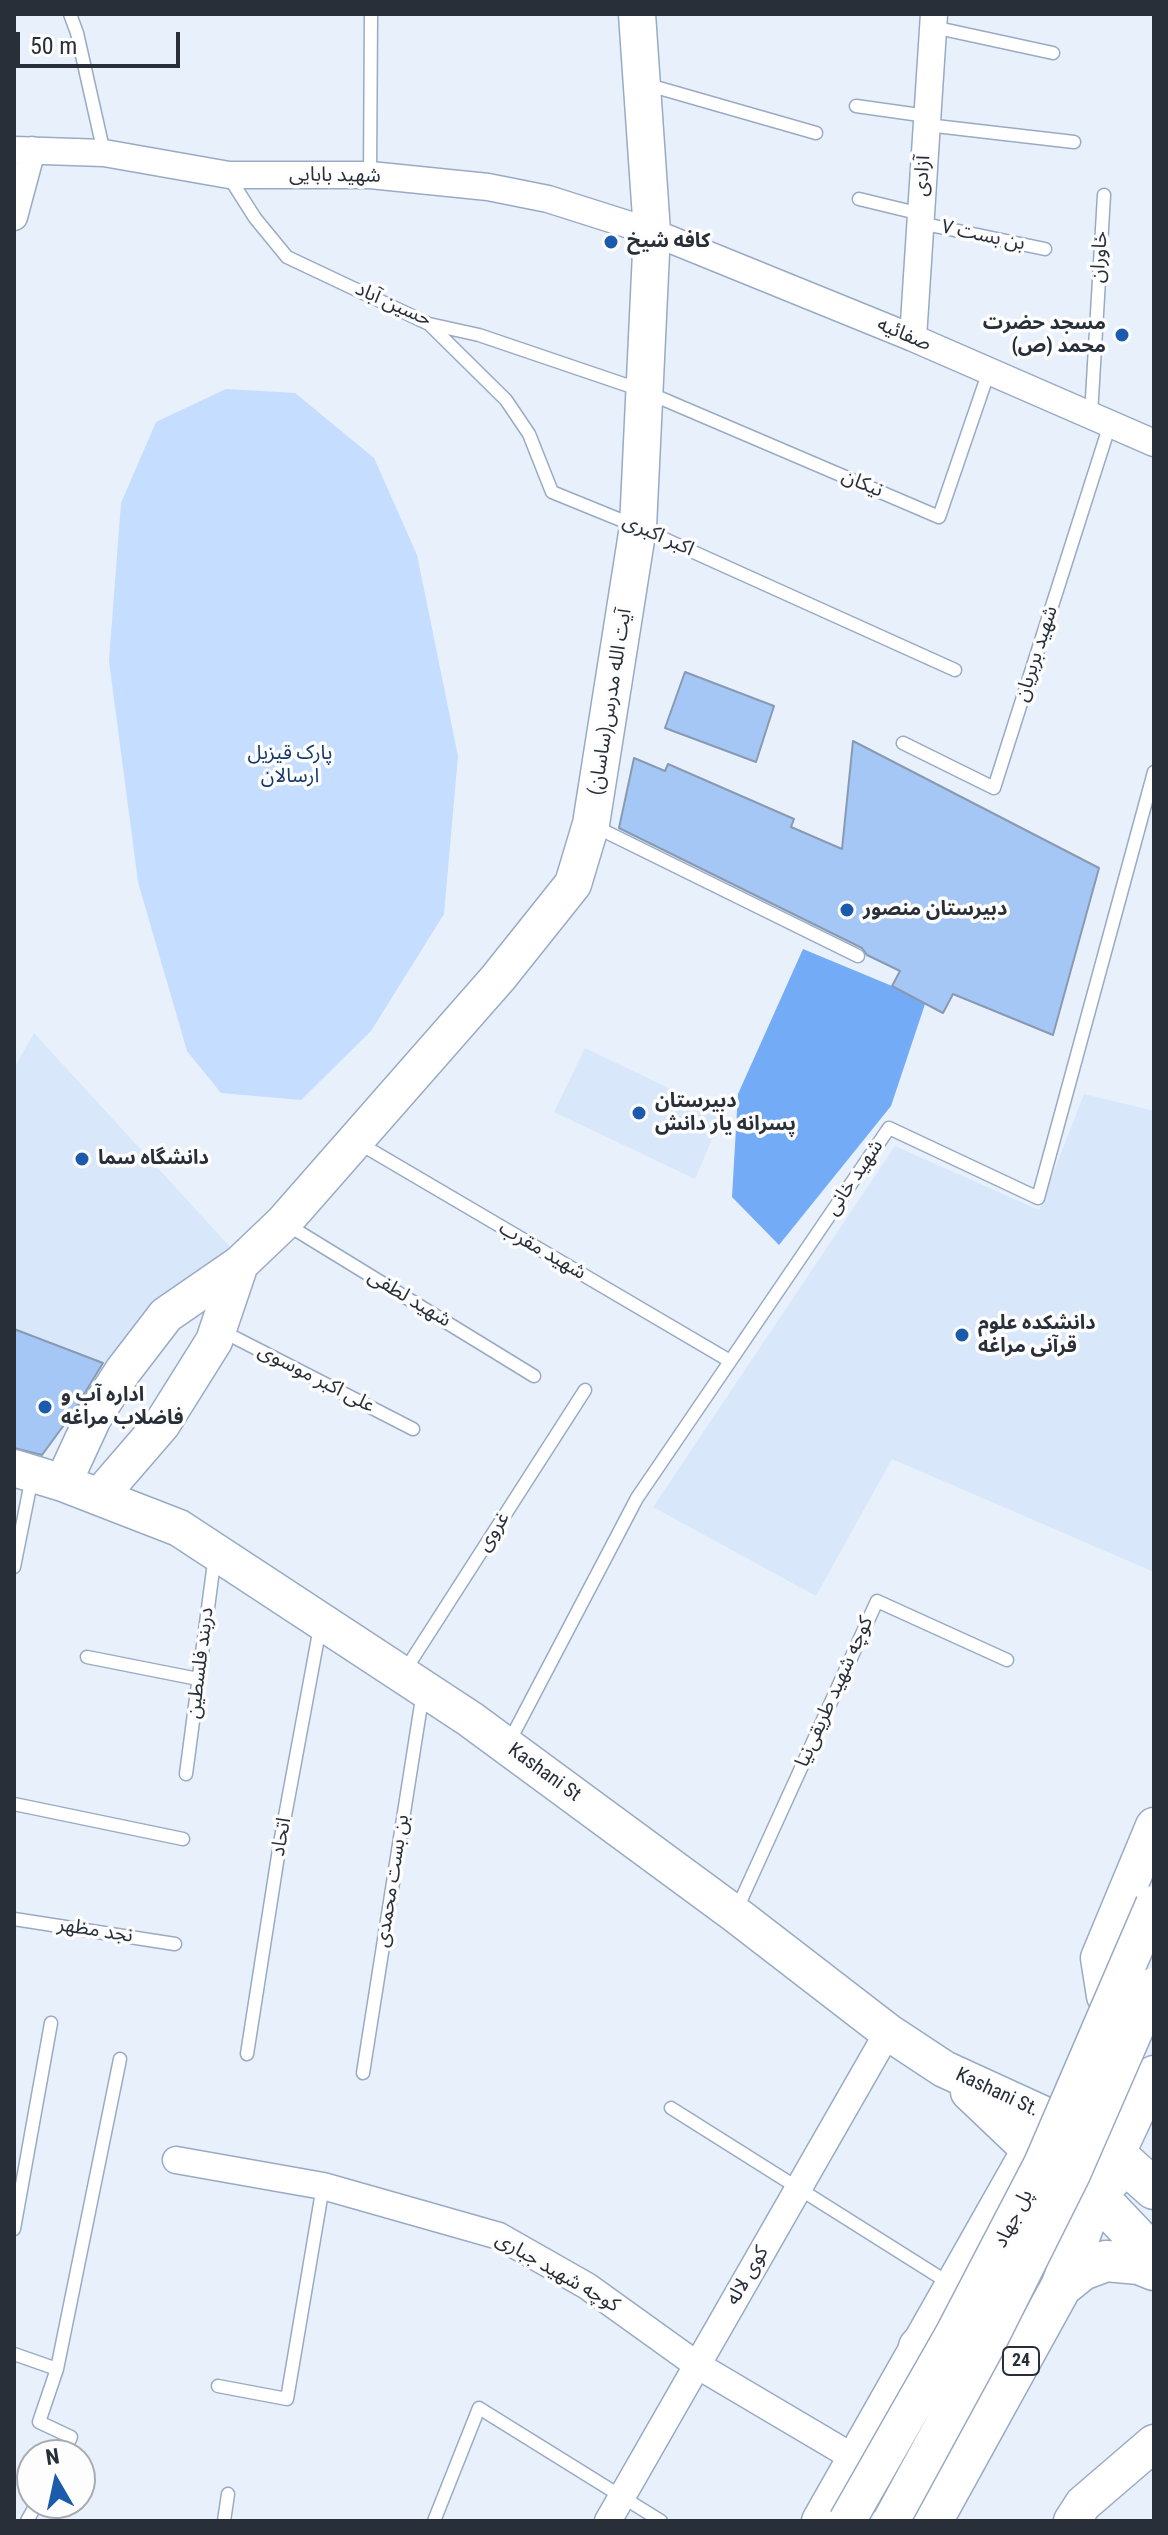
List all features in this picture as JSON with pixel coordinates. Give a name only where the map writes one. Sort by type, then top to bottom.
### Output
[{"type":"main road","points":[[1154,2189],[1100,2142],[1068,2122],[1041,2134],[1039,2164],[1085,2193],[1095,2194],[1154,2256]]},
{"type":"main road","name":"24","points":[[932,2521],[1061,2287],[1095,2194],[1110,2180],[1116,2155]]},
{"type":"main road","points":[[1154,2237],[1154,2248]]},
{"type":"main road","points":[[1061,2287],[1082,2270],[1106,2261],[1139,2264],[1154,2270]]},
{"type":"main road","points":[[936,2341],[963,2334],[983,2339],[999,2359],[1005,2389]]},
{"type":"street","name":"آیت الله مدرس(ساسان)","points":[[37,1475],[93,1418],[123,1371],[166,1315],[240,1264],[283,1223],[498,978],[573,884],[591,824],[638,527],[652,232],[637,14]]},
{"type":"street","name":"آزادی","points":[[913,338],[933,20]]},
{"type":"street","name":"شهید بابایی","points":[[23,150],[104,153],[229,175],[370,175],[488,187],[548,199],[652,232]]},
{"type":"street","points":[[14,217],[23,150]]},
{"type":"street","name":"صفائیه","points":[[652,232],[913,338],[1154,443]]},
{"type":"street","name":"آیت الله مدرس(ساسان)","points":[[99,1497],[162,1424],[219,1329],[240,1264]]},
{"type":"street","name":"Kashani St","points":[[37,1475],[179,1528],[321,1620],[507,1746],[735,1914],[888,2032],[1041,2134]]},
{"type":"street","points":[[1154,1826],[1099,1958],[1105,1996],[1136,2019],[1154,2016]]},
{"type":"street","name":"پل جهاد","points":[[847,2521],[936,2341],[1042,2164],[1154,1904]]},
{"type":"street","name":"پل جهاد","points":[[891,2521],[983,2352],[1072,2174],[1154,1986]]},
{"type":"street","name":"کوی لاله","points":[[608,2521],[888,2032]]},
{"type":"street","points":[[1116,2155],[1154,2074]]},
{"type":"street","points":[[820,2521],[856,2459],[936,2341],[954,2286],[1041,2134]]},
{"type":"street","name":"کوچه شهید جباری","points":[[176,2160],[323,2186],[499,2236],[587,2286],[697,2365],[856,2459]]},
{"type":"street","points":[[1072,2521],[1083,2504],[1154,2443]]},
{"type":"lane","points":[[70,14],[104,153]]},
{"type":"lane","points":[[370,175],[371,14]]},
{"type":"lane","points":[[933,20],[1053,53]]},
{"type":"lane","points":[[642,83],[816,133]]},
{"type":"lane","points":[[856,106],[1074,142]]},
{"type":"lane","name":"حسین آباد","points":[[229,175],[255,218],[287,257],[429,324],[479,335],[644,391]]},
{"type":"lane","name":"خاوران","points":[[1100,420],[1104,195]]},
{"type":"lane","name":"بن بست ۷","points":[[859,199],[920,219],[1045,249]]},
{"type":"lane","name":"اکبر اکبری","points":[[429,324],[506,400],[529,434],[545,481],[552,492],[638,527],[955,670]]},
{"type":"lane","name":"نیکان","points":[[644,391],[939,517],[989,371]]},
{"type":"lane","name":"شهید بربریان","points":[[903,743],[994,788],[1100,420]]},
{"type":"lane","name":"شهید خانی","points":[[507,1746],[637,1498],[889,1128],[1038,1198],[1154,772]]},
{"type":"lane","points":[[591,824],[858,956]]},
{"type":"lane","name":"شهید مقرب","points":[[354,1140],[730,1361]]},
{"type":"lane","name":"شهید لطفی","points":[[283,1223],[534,1376]]},
{"type":"lane","name":"علی اکبر موسوی","points":[[219,1329],[413,1429]]},
{"type":"lane","name":"غروی","points":[[413,1682],[585,1390]]},
{"type":"lane","points":[[14,1567],[37,1475]]},
{"type":"lane","name":"دربند فلسطین","points":[[186,1774],[215,1552]]},
{"type":"lane","name":"کوچه شهید طریقی‌نیا","points":[[735,1914],[877,1601],[1007,1660]]},
{"type":"lane","name":"اتحاد","points":[[247,2054],[280,1843],[321,1620]]},
{"type":"lane","points":[[87,1657],[198,1679]]},
{"type":"lane","name":"بن بست محمدی","points":[[363,2073],[413,1682]]},
{"type":"lane","points":[[14,1804],[183,1839]]},
{"type":"lane","name":"نجد مظهر","points":[[14,1919],[175,1944]]},
{"type":"lane","points":[[14,2229],[51,2023]]},
{"type":"lane","points":[[70,2439],[39,2422],[57,2369],[120,2059]]},
{"type":"lane","points":[[671,2108],[954,2286]]},
{"type":"lane","points":[[218,2386],[287,2399],[323,2186]]},
{"type":"lane","points":[[14,2354],[57,2369]]},
{"type":"lane","points":[[434,2521],[479,2408],[661,2521]]},
{"type":"lane","points":[[224,2521],[228,2494]]},
{"type":"shaded area","points":[[803,949],[892,986],[925,1004],[891,1106],[779,1245],[732,1197],[738,1094]]},
{"type":"shaded area","name":"دانشگاه سما","points":[[34,1033],[233,1250],[108,1365],[14,1329],[14,1068]]},
{"type":"shaded area","name":"دبیرستان پسرانه یار دانش","points":[[585,1048],[723,1114],[695,1179],[554,1112]]},
{"type":"shaded area","name":"دانشکده علوم قرآنی مراغه","points":[[1084,1094],[1154,1111],[1154,1572],[892,1459],[816,1596],[653,1507],[895,1146],[1039,1210]]},
{"type":"green space","name":"پارک قیزیل ارسالان","points":[[226,389],[295,393],[374,458],[417,555],[458,756],[444,914],[371,1031],[301,1100],[221,1093],[187,1051],[138,882],[109,661],[121,503],[156,422]]},
{"type":"building","points":[[685,672],[774,706],[756,762],[665,728]]},
{"type":"building","points":[[853,741],[1099,868],[1053,1035],[953,994],[943,1013],[892,986],[900,971],[867,955],[862,948],[619,828],[634,758],[665,771],[668,764],[794,819],[791,827],[842,849]]},
{"type":"building","name":"اداره آب و فاضلاب مراغه","points":[[14,1329],[103,1363],[42,1455],[14,1448]]},
{"type":"place","name":"کافه شیخ","points":[[611,242]]},
{"type":"place","name":"مسجد حضرت محمد (ص)","points":[[1122,335]]},
{"type":"place","name":"دبیرستان منصور","points":[[847,910]]},
{"type":"place","name":"دبیرستان پسرانه یار دانش","points":[[639,1113]]},
{"type":"place","name":"دانشگاه سما","points":[[82,1159]]},
{"type":"place","name":"دانشکده علوم قرآنی مراغه","points":[[962,1335]]},
{"type":"place","name":"اداره آب و فاضلاب مراغه","points":[[45,1407]]}]
